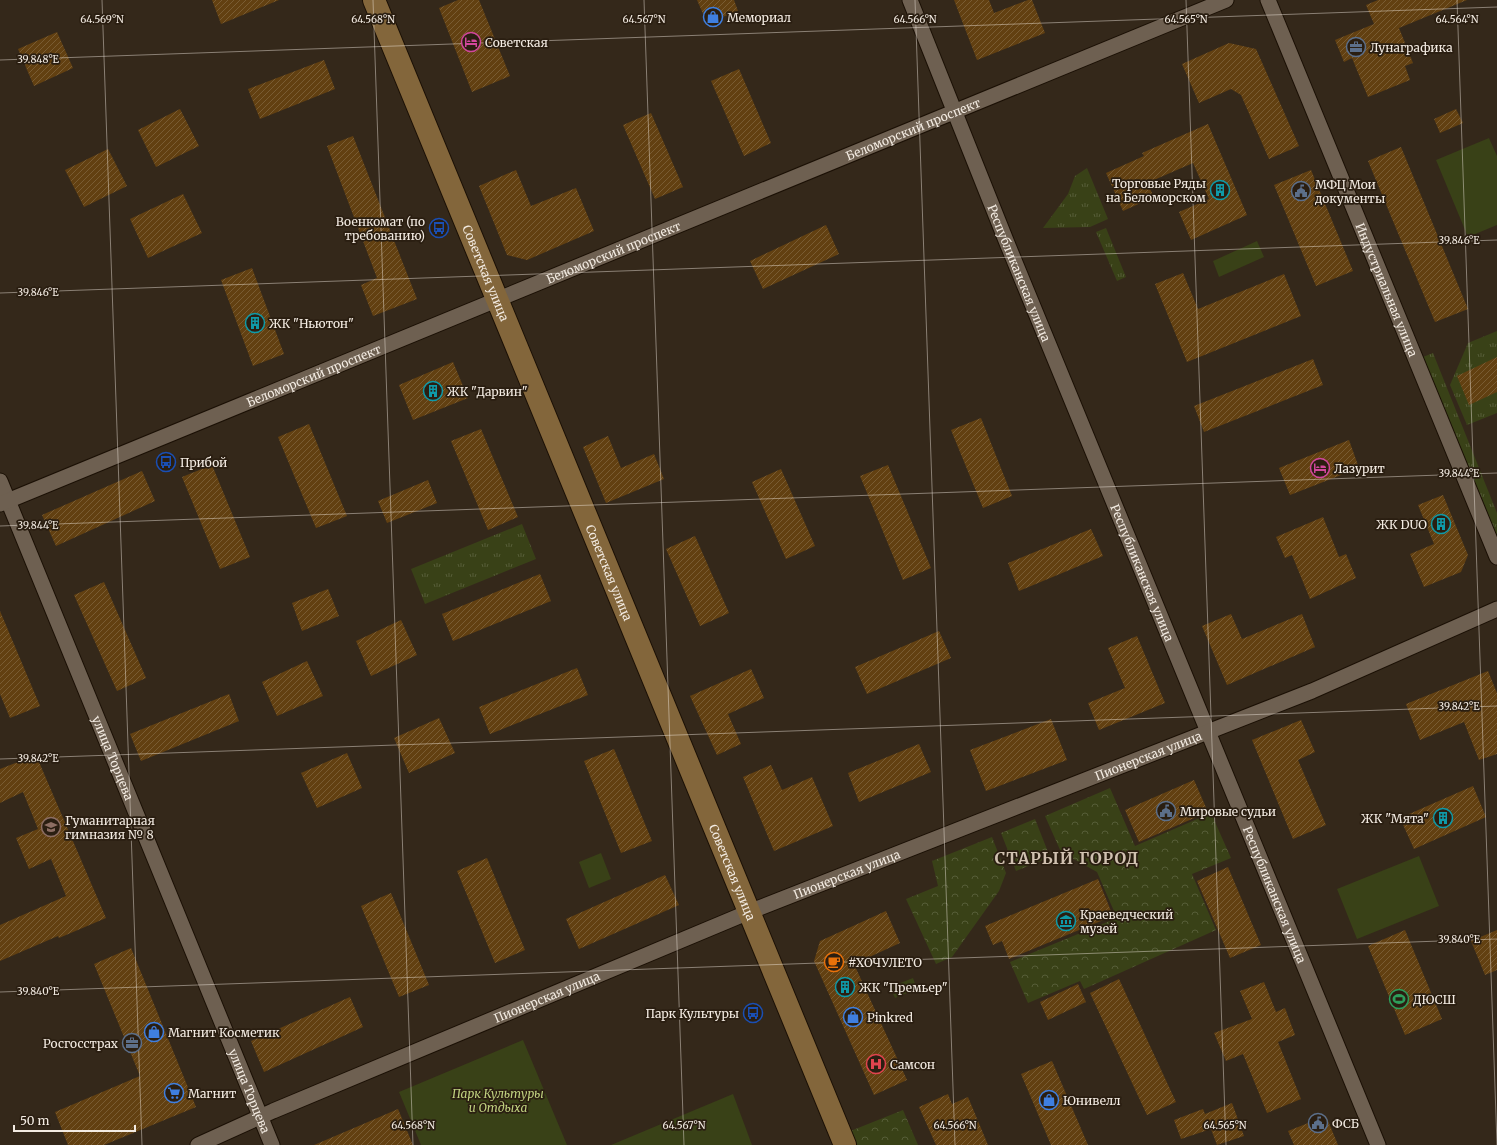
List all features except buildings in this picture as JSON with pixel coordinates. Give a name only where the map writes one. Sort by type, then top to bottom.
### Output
[{"type":"street","name":"Советская улица","points":[[374,0],[845,1145]]},
{"type":"street","name":"Республиканская улица","points":[[910,0],[954,111],[1378,1145]]},
{"type":"street","name":"Беломорский проспект","points":[[4,502],[1226,0]]},
{"type":"street","name":"Индустриальная улица","points":[[1268,0],[1497,557]]},
{"type":"street","name":"улица Торцева","points":[[0,481],[4,502],[272,1145]]},
{"type":"street","name":"Пионерская улица","points":[[198,1145],[261,1117],[750,912],[1312,691],[1497,608]]},
{"type":"green space","points":[[1489,138],[1497,156],[1497,225],[1468,237],[1436,160]]},
{"type":"green space","points":[[1087,168],[1108,219],[1090,227],[1043,228],[1068,194],[1075,176]]},
{"type":"green space","points":[[1106,228],[1126,277],[1117,281],[1096,232]]},
{"type":"green space","points":[[1257,241],[1264,257],[1219,277],[1213,261]]},
{"type":"green space","points":[[1497,331],[1497,413],[1467,425],[1450,385],[1468,343]]},
{"type":"green space","points":[[1433,353],[1497,513],[1497,536],[1423,357]]},
{"type":"green space","points":[[522,524],[536,559],[425,604],[411,569]]},
{"type":"green space","points":[[1110,788],[1135,846],[1211,813],[1231,858],[1192,874],[1216,930],[1084,989],[1080,981],[1028,1003],[1010,962],[1117,918],[1097,872],[1061,852],[1045,816]]},
{"type":"green space","points":[[1035,819],[1050,857],[1016,871],[1001,833]]},
{"type":"green space","points":[[992,837],[1006,873],[999,891],[952,957],[936,964],[906,899],[938,886],[932,861]]},
{"type":"green space","points":[[601,853],[611,879],[589,888],[579,862]]},
{"type":"green space","points":[[1419,856],[1439,906],[1357,939],[1337,889]]},
{"type":"green space","points":[[913,978],[917,989],[895,998],[890,987]]},
{"type":"green space","name":"Парк Культуры и Отдыха","points":[[523,1040],[567,1145],[421,1145],[399,1092]]},
{"type":"green space","points":[[733,1094],[752,1145],[611,1145]]},
{"type":"green space","points":[[903,1110],[918,1145],[853,1145],[848,1132]]},
{"type":"place","name":"Мемориал","points":[[713,17]]},
{"type":"place","name":"Советская","points":[[471,42]]},
{"type":"place","name":"Лунаграфика","points":[[1356,47]]},
{"type":"place","name":"Торговые Ряды на Беломорском","points":[[1220,190]]},
{"type":"place","name":"МФЦ Мои документы","points":[[1301,191]]},
{"type":"place","name":"Военкомат (по требованию)","points":[[439,228]]},
{"type":"place","name":"ЖК \"Ньютон\"","points":[[255,323]]},
{"type":"place","name":"ЖК \"Дарвин\"","points":[[433,391]]},
{"type":"place","name":"Прибой","points":[[166,462]]},
{"type":"place","name":"Лазурит","points":[[1320,468]]},
{"type":"place","name":"ЖК DUO","points":[[1441,524]]},
{"type":"place","name":"Мировые судьи","points":[[1166,811]]},
{"type":"place","name":"ЖК \"Мята\"","points":[[1443,818]]},
{"type":"place","name":"Гуманитарная гимназия № 8","points":[[51,827]]},
{"type":"place","name":"Краеведческий музей","points":[[1066,921]]},
{"type":"place","name":"#ХОЧУЛЕТО","points":[[834,962]]},
{"type":"place","name":"ЖК \"Премьер\"","points":[[845,987]]},
{"type":"place","name":"ДЮСШ","points":[[1399,999]]},
{"type":"place","name":"Парк Культуры","points":[[753,1013]]},
{"type":"place","name":"Pinkred","points":[[853,1017]]},
{"type":"place","name":"Магнит Косметик","points":[[154,1032]]},
{"type":"place","name":"Росгосстрах","points":[[132,1043]]},
{"type":"place","name":"Самсон","points":[[876,1064]]},
{"type":"place","name":"Магнит","points":[[174,1093]]},
{"type":"place","name":"Юнивелл","points":[[1049,1100]]},
{"type":"place","name":"ФСБ","points":[[1318,1123]]},
{"type":"district","name":"СТАРЫЙ ГОРОД","points":[[1067,858]]}]
